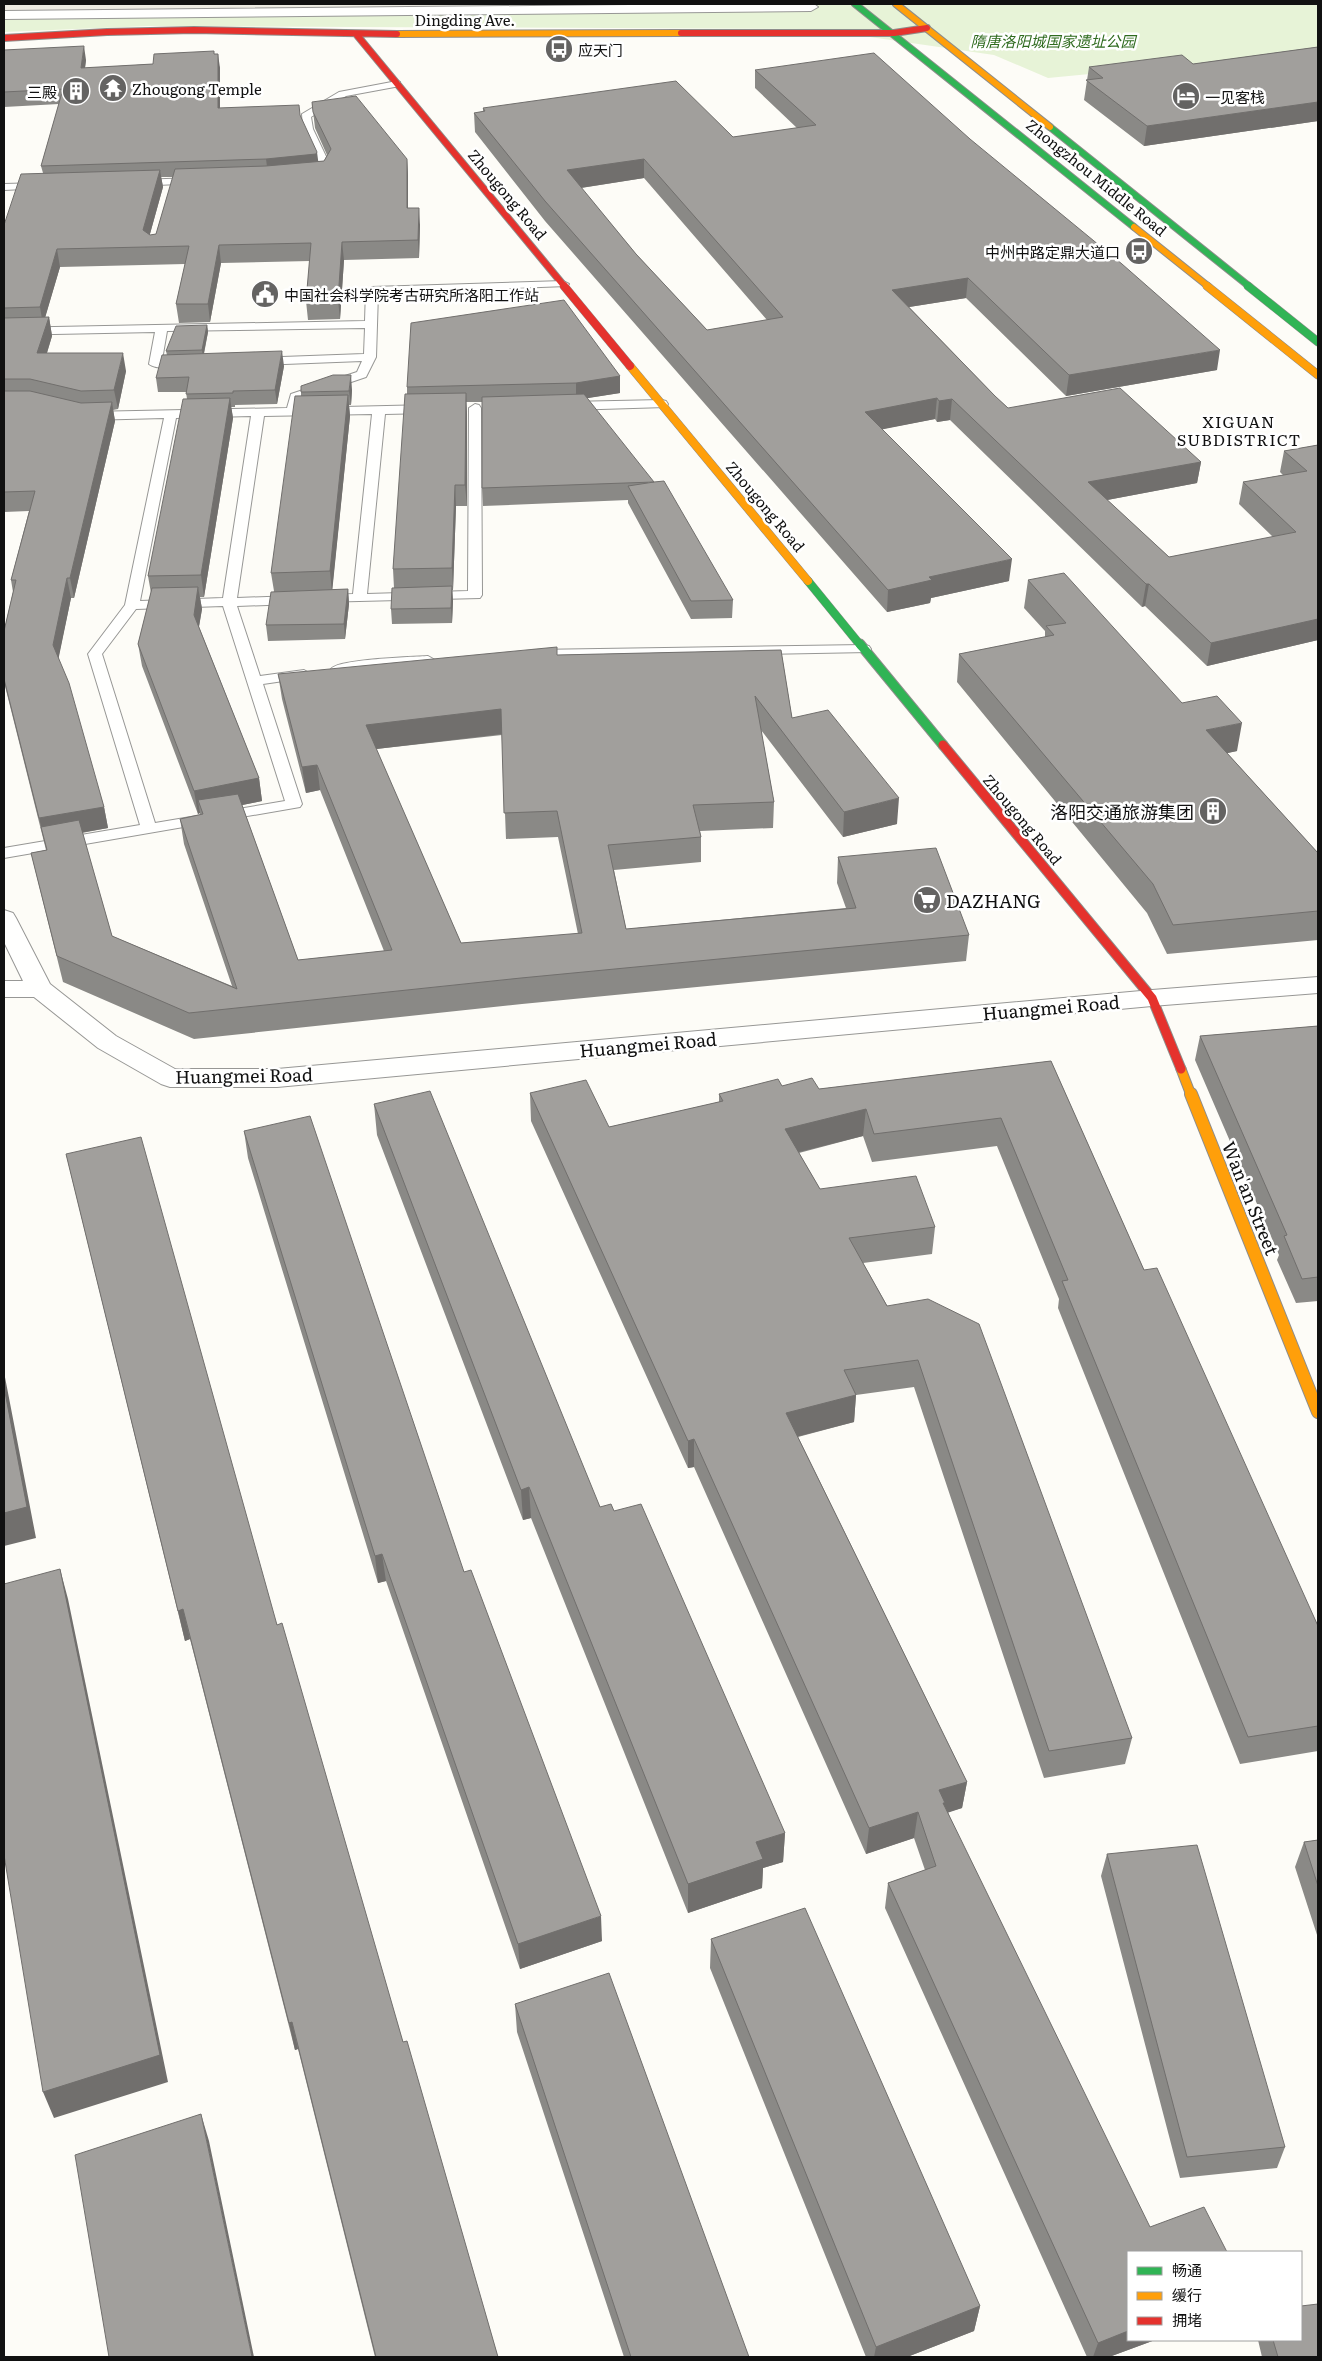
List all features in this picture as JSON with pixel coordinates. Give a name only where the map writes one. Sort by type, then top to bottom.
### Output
[{"type":"main road","name":"Zhongzhou Middle Road","points":[[855,4],[894,33],[1318,375]]},
{"type":"main road","name":"Zhongzhou Middle Road","points":[[896,4],[1318,342]]},
{"type":"main road","name":"Dingding Ave.","points":[[4,38],[107,32],[194,30],[356,34],[894,33],[927,28]]},
{"type":"main road","name":"Zhougong Road","points":[[356,34],[1152,998]]},
{"type":"main road","name":"Wan'an Street","points":[[1152,998],[1318,1412]]},
{"type":"street","points":[[4,15],[811,7],[808,4]]},
{"type":"street","points":[[4,918],[40,989],[4,989]]},
{"type":"street","name":"Huangmei Road","points":[[40,989],[107,1042],[170,1078],[277,1078],[1152,998],[1318,985]]},
{"type":"lane","points":[[304,176],[321,174],[326,167],[308,129],[306,116],[343,94],[397,84]]},
{"type":"lane","points":[[122,184],[169,187],[210,181]]},
{"type":"lane","points":[[4,187],[53,186]]},
{"type":"lane","points":[[293,412],[295,397],[362,374],[370,357],[372,290],[563,284]]},
{"type":"lane","points":[[4,331],[371,324]]},
{"type":"lane","points":[[162,328],[155,364],[194,363]]},
{"type":"lane","points":[[243,361],[370,357]]},
{"type":"lane","points":[[554,406],[662,404]]},
{"type":"lane","points":[[76,414],[84,416],[447,408]]},
{"type":"lane","points":[[132,605],[475,595],[476,408]]},
{"type":"lane","points":[[360,598],[379,410]]},
{"type":"lane","points":[[4,853],[294,804],[229,602],[258,412]]},
{"type":"lane","points":[[149,829],[95,654],[132,605],[170,414]]},
{"type":"lane","points":[[517,655],[864,649]]},
{"type":"lane","points":[[254,681],[378,663],[438,660]]},
{"type":"green space","name":"隋唐洛阳城国家遗址公园","points":[[4,4],[1318,4],[1318,52],[1048,78],[994,55],[815,29],[149,26],[4,32]]},
{"type":"shaded area","points":[[4,4],[748,4],[4,12]]},
{"type":"building","points":[[84,46],[81,68],[153,64],[154,54],[214,51],[214,54],[218,54],[218,108],[299,105],[300,115],[317,152],[316,154],[266,159],[41,166],[63,89],[4,92],[4,50]]},
{"type":"building","points":[[1318,47],[1318,102],[1147,126],[1086,80],[1103,78],[1089,67],[1182,55],[1193,64]]},
{"type":"building","points":[[874,53],[970,139],[1122,264],[1220,350],[1069,375],[968,278],[892,290],[1008,408],[1120,388],[1201,462],[1088,482],[1169,557],[1296,532],[1243,482],[1307,471],[1284,451],[1318,445],[1318,619],[1211,643],[1149,584],[1146,584],[952,399],[939,401],[937,398],[865,412],[1012,559],[929,577],[932,580],[888,590],[545,201],[474,113],[485,111],[483,108],[676,81],[733,137],[816,125],[755,70]],"holes":[[[644,159],[783,317],[707,330],[636,254],[567,170]]]},
{"type":"building","points":[[356,96],[407,159],[407,208],[419,208],[418,240],[342,242],[338,300],[306,301],[311,243],[219,245],[208,304],[176,304],[189,246],[57,249],[40,307],[4,308],[4,225],[21,174],[160,170],[143,230],[150,235],[156,234],[175,169],[266,166],[324,161],[331,149],[313,112],[312,102]]},
{"type":"building","points":[[564,300],[620,376],[576,383],[407,387],[411,323]]},
{"type":"building","points":[[49,317],[37,353],[123,353],[114,390],[81,391],[30,379],[4,379],[4,318]]},
{"type":"building","points":[[207,325],[202,350],[166,351],[176,326]]},
{"type":"building","points":[[282,351],[275,390],[186,394],[189,377],[156,378],[162,355]]},
{"type":"building","points":[[333,375],[351,375],[349,391],[301,392],[301,386]]},
{"type":"building","points":[[4,391],[30,391],[81,403],[112,402],[70,578],[67,578],[53,645],[69,683],[104,807],[39,818],[4,679],[4,631],[16,580],[11,580],[35,491],[4,492]]},
{"type":"building","points":[[466,393],[465,485],[455,485],[452,568],[393,569],[405,394]]},
{"type":"building","points":[[584,394],[654,482],[482,488],[482,397]]},
{"type":"building","points":[[348,395],[330,571],[271,573],[295,396]]},
{"type":"building","points":[[230,398],[201,575],[148,576],[183,399]]},
{"type":"building","points":[[664,481],[733,600],[691,601],[628,486]]},
{"type":"building","points":[[1064,573],[1182,703],[1217,696],[1242,723],[1206,730],[1318,853],[1318,911],[1173,925],[1153,884],[959,654],[1054,635],[1046,626],[1066,623],[1028,580]]},
{"type":"building","points":[[452,586],[451,608],[391,609],[392,588]]},
{"type":"building","points":[[198,587],[194,615],[259,778],[194,791],[138,644],[152,588]]},
{"type":"building","points":[[348,589],[344,624],[266,625],[271,592]]},
{"type":"building","points":[[557,647],[557,655],[781,650],[792,718],[828,710],[899,798],[844,812],[755,696],[774,802],[693,805],[701,837],[608,845],[626,929],[856,908],[838,857],[936,848],[969,935],[521,978],[189,1013],[57,956],[31,853],[47,850],[41,827],[79,820],[112,936],[237,989],[180,819],[203,814],[198,800],[238,794],[298,960],[392,950],[317,765],[302,767],[278,674]],"holes":[[[501,709],[504,813],[557,811],[582,933],[461,943],[366,725]]]},
{"type":"building","points":[[1318,1026],[1318,1277],[1302,1279],[1284,1236],[1287,1235],[1200,1036]]},
{"type":"building","points":[[1051,1061],[1144,1270],[1157,1268],[1318,1626],[1318,1726],[1248,1737],[1062,1281],[1068,1280],[1001,1118],[874,1134],[866,1109],[785,1129],[820,1189],[916,1176],[935,1227],[849,1238],[887,1306],[928,1299],[979,1324],[1132,1738],[1049,1751],[918,1360],[844,1370],[856,1395],[786,1413],[967,1782],[939,1790],[945,1803],[943,1803],[1150,2227],[1204,2207],[1226,2251],[1127,2251],[1127,2331],[1098,2343],[888,1883],[936,1866],[918,1812],[869,1828],[694,1439],[688,1441],[530,1093],[586,1080],[609,1127],[723,1101],[719,1094],[778,1079],[782,1086],[812,1078],[819,1089]]},
{"type":"building","points":[[430,1091],[600,1507],[611,1504],[614,1511],[641,1504],[785,1833],[756,1842],[763,1859],[688,1884],[529,1487],[521,1490],[374,1104]]},
{"type":"building","points":[[310,1116],[464,1572],[471,1570],[601,1916],[518,1944],[382,1554],[375,1556],[244,1131]]},
{"type":"building","points":[[141,1137],[277,1625],[282,1623],[403,2042],[407,2041],[498,2357],[376,2357],[292,2022],[289,2023],[183,1609],[178,1611],[66,1154]]},
{"type":"building","points":[[4,1387],[27,1507],[4,1513]]},
{"type":"building","points":[[60,1569],[160,2055],[43,2092],[4,1855],[4,1584]]},
{"type":"building","points":[[1318,1840],[1318,1886],[1304,1842]]},
{"type":"building","points":[[1197,1845],[1285,2147],[1187,2157],[1107,1854]]},
{"type":"building","points":[[805,1908],[980,2306],[876,2347],[711,1939]]},
{"type":"building","points":[[609,1973],[749,2357],[631,2357],[515,2004]]},
{"type":"building","points":[[201,2114],[252,2357],[109,2357],[75,2155]]},
{"type":"building","points":[[1318,2304],[1318,2357],[1278,2357],[1273,2341],[1302,2341],[1302,2306]]},
{"type":"traffic: fast","points":[[855,4],[1134,227]]},
{"type":"traffic: fast","points":[[1050,127],[1318,342]]},
{"type":"traffic: fast","points":[[808,581],[943,745]]},
{"type":"traffic: slow","points":[[896,4],[1050,127]]},
{"type":"traffic: slow","points":[[397,34],[681,33]]},
{"type":"traffic: slow","points":[[1134,227],[1318,375]]},
{"type":"traffic: slow","points":[[630,366],[808,581]]},
{"type":"traffic: slow","points":[[1181,1069],[1318,1412]]},
{"type":"traffic: jam","points":[[681,33],[894,33],[927,28]]},
{"type":"traffic: jam","points":[[4,38],[107,32],[194,30],[397,34]]},
{"type":"traffic: jam","points":[[356,34],[630,366]]},
{"type":"traffic: jam","points":[[943,745],[1152,998],[1181,1069]]},
{"type":"place","name":"应天门","points":[[559,49]]},
{"type":"place","name":"Zhougong Temple","points":[[113,88]]},
{"type":"place","name":"三殿","points":[[76,91]]},
{"type":"place","name":"一见客栈","points":[[1186,96]]},
{"type":"place","name":"中州中路定鼎大道口","points":[[1139,251]]},
{"type":"place","name":"中国社会科学院考古研究所洛阳工作站","points":[[265,294]]},
{"type":"place","name":"洛阳交通旅游集团","points":[[1213,811]]},
{"type":"place","name":"DAZHANG","points":[[927,900]]},
{"type":"district","name":"XIGUAN SUBDISTRICT","points":[[1239,430]]}]
